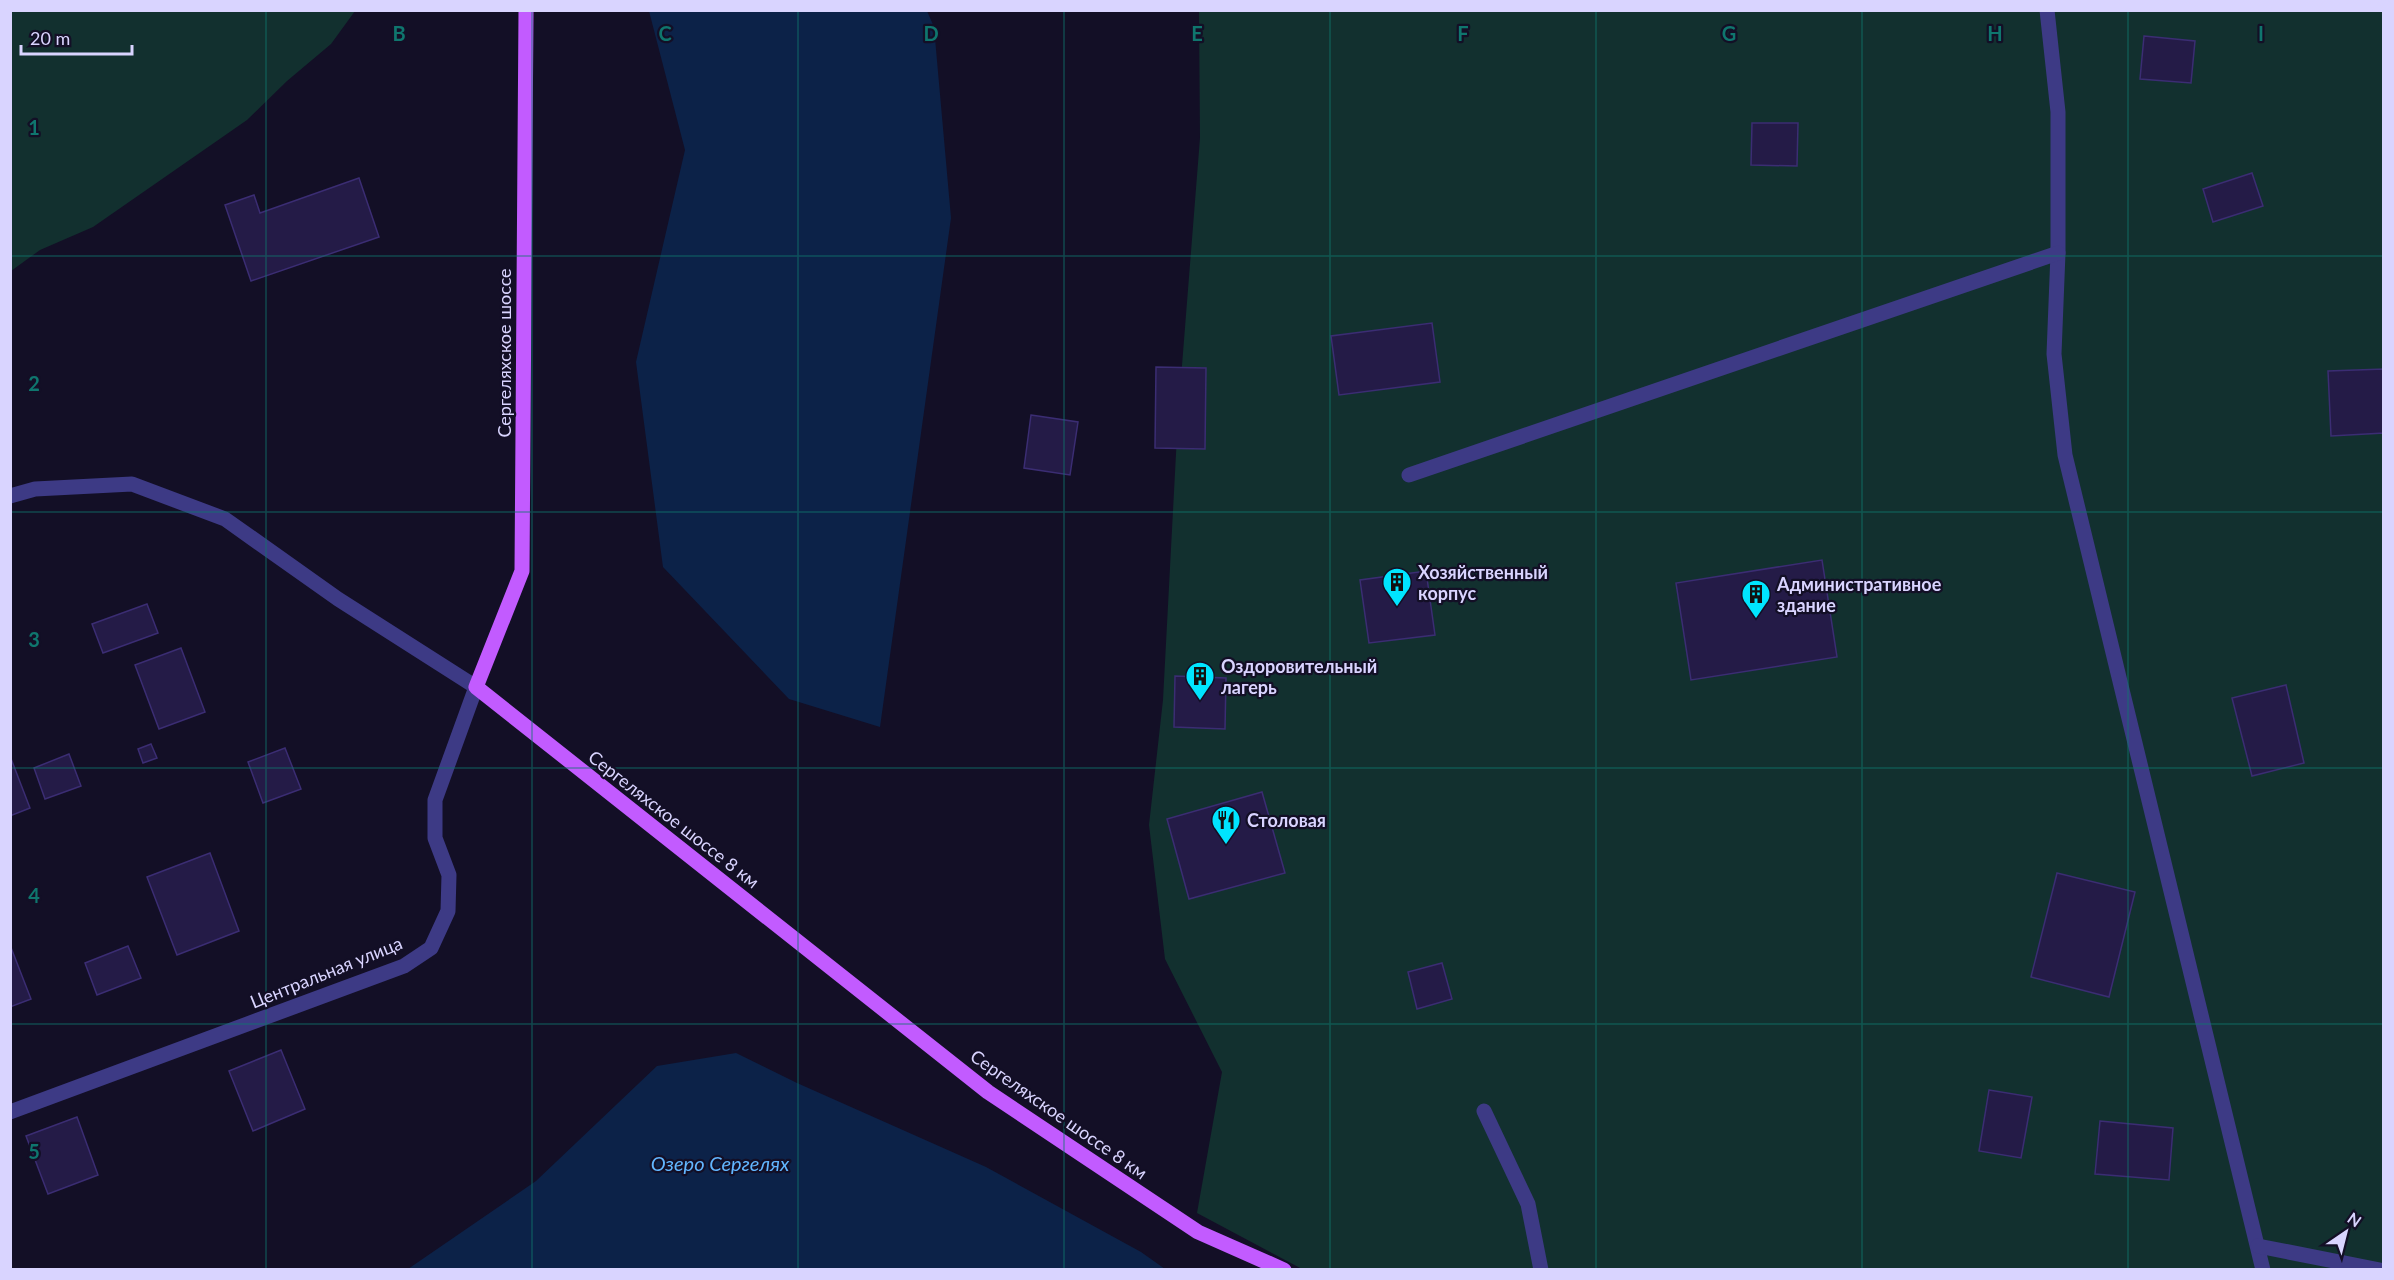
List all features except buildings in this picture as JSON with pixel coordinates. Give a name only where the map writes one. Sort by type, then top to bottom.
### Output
[{"type":"main road","name":"Сергеляхское шоссе","points":[[476,687],[522,572],[526,10]]},
{"type":"main road","name":"Сергеляхское шоссе 8 км","points":[[476,687],[988,1092],[1198,1232],[1284,1269]]},
{"type":"street","points":[[2047,10],[2058,112],[2058,253],[2054,354],[2065,455],[2263,1269]]},
{"type":"street","points":[[1410,474],[2058,253]]},
{"type":"street","name":"Сергеляхское шоссе 8 км","points":[[10,496],[35,489],[132,484],[225,519],[338,599],[476,687]]},
{"type":"street","name":"Центральная улица","points":[[10,1112],[405,966],[430,948],[448,911],[449,875],[435,838],[435,800],[476,687]]},
{"type":"street","points":[[1484,1111],[1528,1204],[1541,1269]]},
{"type":"street","points":[[2258,1246],[2380,1269]]},
{"type":"green space","points":[[11,10],[355,11],[331,44],[287,81],[247,120],[93,227],[40,250],[11,271]]},
{"type":"green space","points":[[1199,11],[2383,11],[2383,1269],[1302,1269],[1197,1213],[1222,1072],[1165,959],[1149,825],[1163,700],[1178,416],[1200,138]]},
{"type":"water","points":[[649,11],[927,11],[934,27],[951,218],[880,727],[789,699],[663,567],[636,362],[685,150]]},
{"type":"water","name":"Озеро Сергелях","points":[[736,1053],[797,1083],[986,1167],[1141,1252],[1165,1269],[408,1269],[536,1181],[657,1066]]},
{"type":"place","name":"Хозяйственный корпус","points":[[1397,608]]},
{"type":"place","name":"Административное здание","points":[[1756,620]]},
{"type":"place","name":"Оздоровительный лагерь","points":[[1200,702]]},
{"type":"place","name":"Столовая","points":[[1226,846]]}]
